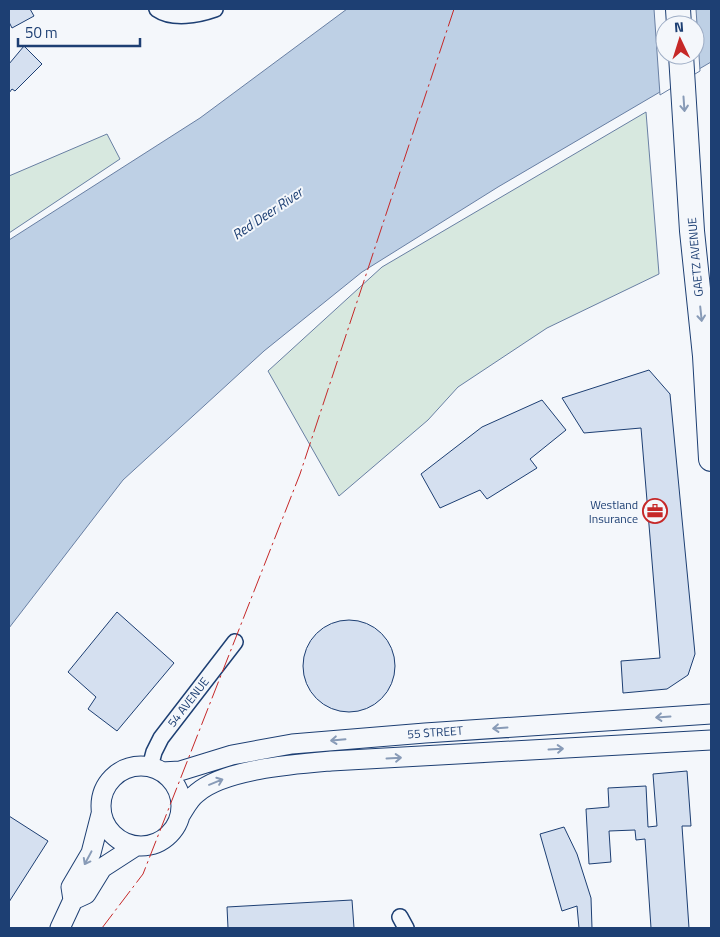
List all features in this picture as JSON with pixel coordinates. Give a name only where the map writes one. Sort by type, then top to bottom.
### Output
[{"type":"main road","name":"GAETZ AVENUE","points":[[682,65],[692,231],[705,356],[711,460]]},
{"type":"street","points":[[157,9],[181,16],[215,9]]},
{"type":"street","name":"54 AVENUE","points":[[156,769],[154,752],[161,738],[235,642]]},
{"type":"street","name":"55 STREET","points":[[156,769],[180,771],[232,756],[292,744],[711,714]]},
{"type":"street","name":"55 STREET","points":[[181,814],[190,800],[205,787],[238,775],[274,767],[340,761],[711,740]]},
{"type":"street","points":[[60,928],[73,900],[71,887],[91,853],[101,814],[101,798],[106,786],[114,776],[125,769],[137,766],[156,769],[171,780],[178,790],[181,802],[181,814],[177,825],[165,838],[148,846],[124,843],[114,836],[106,826],[101,814]]},
{"type":"street","points":[[73,900],[86,894],[102,868],[136,846]]},
{"type":"shaded area","points":[[646,112],[659,274],[547,328],[458,387],[428,420],[339,496],[268,371],[382,267]]},
{"type":"shaded area","points":[[107,134],[120,159],[9,233],[9,176]]},
{"type":"water","name":"Red Deer River","points":[[347,9],[711,9],[711,62],[498,187],[362,272],[264,351],[123,480],[9,628],[9,240],[200,118]]},
{"type":"pier","points":[[654,9],[696,9],[696,15],[655,15],[655,23]]},
{"type":"pier","points":[[658,65],[700,65],[700,71],[660,95]]},
{"type":"building","points":[[9,9],[30,9],[34,16],[12,28],[9,22]]},
{"type":"building","points":[[24,46],[42,64],[15,91],[12,89],[9,93],[9,64]]},
{"type":"building","points":[[649,370],[670,394],[695,654],[688,675],[667,689],[623,693],[621,661],[660,658],[641,428],[584,433],[562,398]]},
{"type":"building","points":[[542,400],[566,430],[530,459],[537,468],[487,499],[480,490],[440,508],[421,474],[482,427]]},
{"type":"building","points":[[117,612],[174,663],[117,731],[88,709],[96,697],[68,672]]},
{"type":"building","points":[[349,620],[367,623],[382,633],[392,648],[395,666],[392,684],[382,699],[367,709],[349,712],[331,709],[316,699],[306,684],[303,666],[306,648],[316,633],[331,623]]},
{"type":"building","points":[[687,771],[691,826],[682,826],[689,928],[651,928],[645,839],[636,840],[635,830],[609,831],[611,862],[589,864],[586,809],[609,807],[608,788],[646,786],[648,827],[657,826],[653,774]]},
{"type":"building","points":[[9,816],[48,841],[9,902]]},
{"type":"building","points":[[564,827],[577,854],[591,898],[592,928],[579,928],[577,906],[562,911],[540,834]]},
{"type":"building","points":[[352,900],[354,928],[228,928],[227,907]]},
{"type":"power","points":[[102,928],[143,874],[300,474],[454,9]]},
{"type":"place","name":"Westland Insurance","points":[[655,511]]}]
